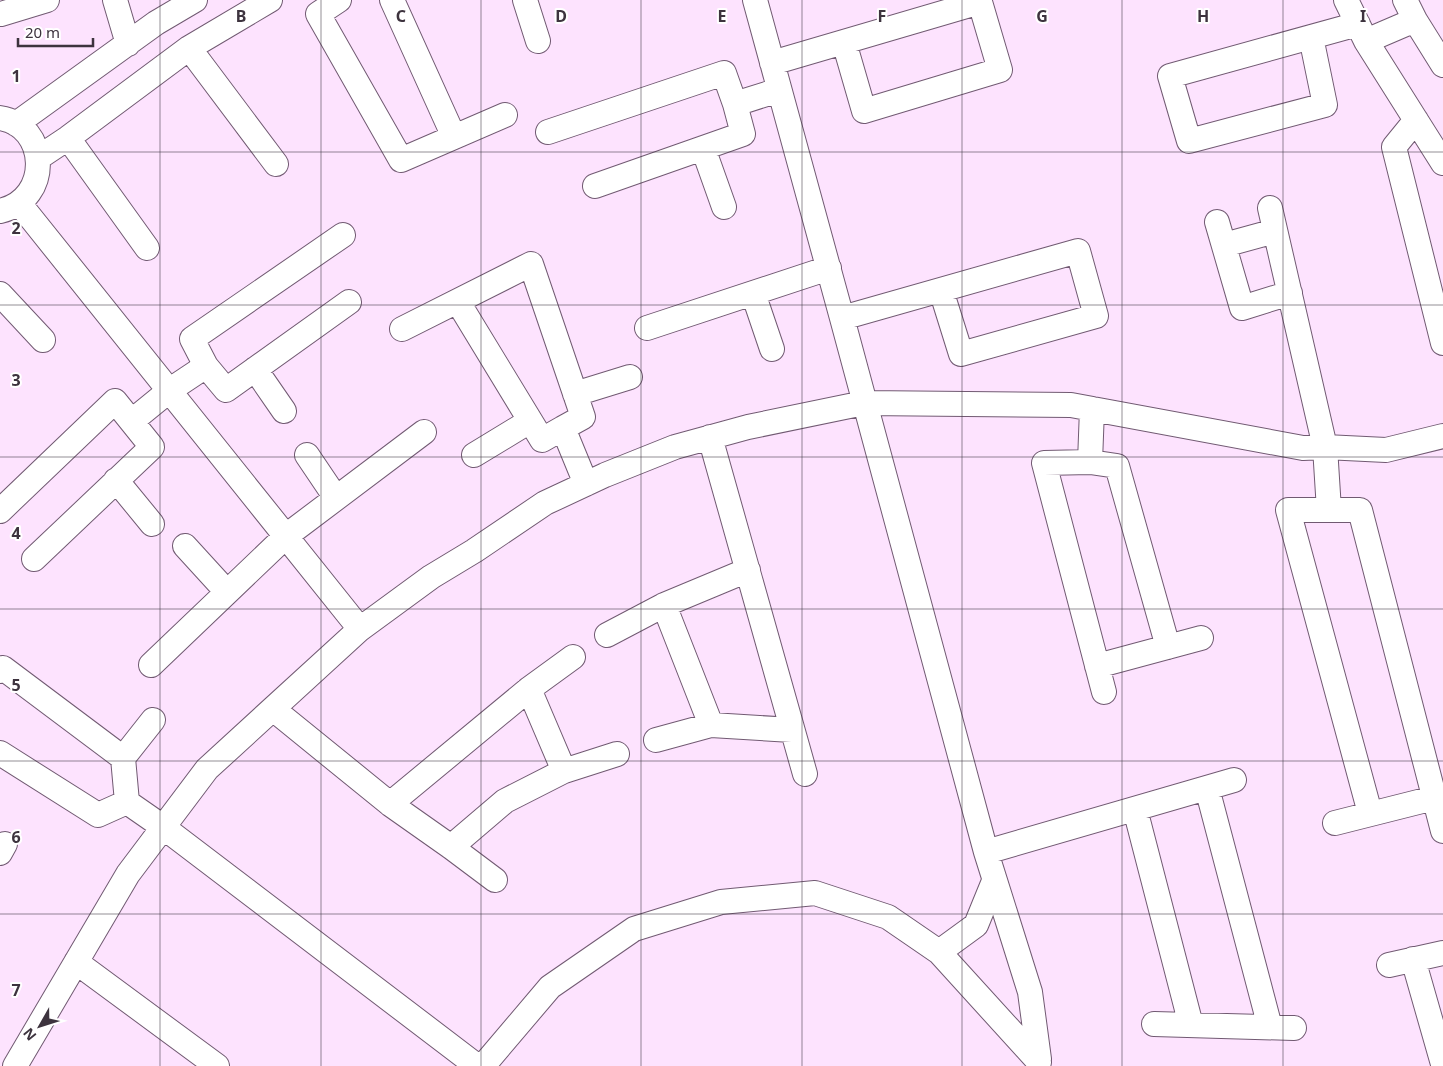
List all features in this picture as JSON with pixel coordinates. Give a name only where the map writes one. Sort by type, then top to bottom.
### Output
[{"type":"street","points":[[1,14],[47,0]]},
{"type":"street","points":[[115,0],[128,44]]},
{"type":"street","points":[[195,0],[156,23],[128,44],[8,121],[27,134],[34,145],[38,158],[35,184],[28,194],[9,207],[170,390],[360,629]]},
{"type":"street","points":[[38,158],[189,48],[270,0]]},
{"type":"street","points":[[339,0],[318,14],[401,160],[505,115]]},
{"type":"street","points":[[392,0],[454,137]]},
{"type":"street","points":[[525,0],[538,41]]},
{"type":"street","points":[[755,0],[994,881],[1030,992],[1040,1063]]},
{"type":"street","points":[[1346,0],[1362,32],[1443,163]]},
{"type":"street","points":[[772,63],[980,2],[1000,70],[864,111],[844,42]]},
{"type":"street","points":[[1311,37],[1325,105],[1189,141],[1170,76],[1311,37],[1362,32],[1410,10],[1443,65]]},
{"type":"street","points":[[189,48],[276,164]]},
{"type":"street","points":[[548,132],[724,73],[743,134],[595,186]]},
{"type":"street","points":[[735,104],[779,90]]},
{"type":"street","points":[[1416,120],[1394,147],[1439,311],[1443,343]]},
{"type":"street","points":[[68,138],[146,248]]},
{"type":"street","points":[[703,148],[724,207]]},
{"type":"street","points":[[1270,208],[1325,447],[1329,510]]},
{"type":"street","points":[[1217,222],[1242,308],[1290,293]]},
{"type":"street","points":[[1224,245],[1275,231]]},
{"type":"street","points":[[343,235],[192,339],[206,366],[226,390],[349,302]]},
{"type":"street","points":[[842,318],[1078,251],[1096,316],[962,354],[941,290]]},
{"type":"street","points":[[402,329],[531,264],[583,417],[542,440],[458,302]]},
{"type":"street","points":[[647,328],[829,268]]},
{"type":"street","points":[[753,293],[772,349]]},
{"type":"street","points":[[0,294],[43,340]]},
{"type":"street","points":[[132,421],[170,390],[206,366]]},
{"type":"street","points":[[255,369],[284,411]]},
{"type":"street","points":[[576,394],[630,377]]},
{"type":"street","points":[[0,511],[114,401],[152,447],[34,559]]},
{"type":"street","points":[[15,1066],[128,874],[207,770],[360,629],[431,577],[474,551],[545,503],[586,484],[676,446],[748,427],[864,402],[1071,405],[1303,448],[1325,447],[1386,450],[1443,436]]},
{"type":"street","points":[[1090,462],[1092,409]]},
{"type":"street","points":[[474,455],[530,421]]},
{"type":"street","points":[[563,428],[586,484]]},
{"type":"street","points":[[151,664],[286,536],[424,432]]},
{"type":"street","points":[[710,437],[805,774]]},
{"type":"street","points":[[307,455],[336,498]]},
{"type":"street","points":[[1104,692],[1044,463],[1090,462],[1117,466],[1168,647]]},
{"type":"street","points":[[116,480],[152,524]]},
{"type":"street","points":[[1370,813],[1288,510],[1360,510],[1443,831]]},
{"type":"street","points":[[185,546],[227,592]]},
{"type":"street","points":[[607,635],[664,604],[748,570]]},
{"type":"street","points":[[664,604],[711,725]]},
{"type":"street","points":[[1097,666],[1201,638]]},
{"type":"street","points":[[390,804],[529,689],[573,657]]},
{"type":"street","points":[[0,671],[3,668],[124,758]]},
{"type":"street","points":[[529,689],[564,771]]},
{"type":"street","points":[[273,709],[390,804],[495,880]]},
{"type":"street","points":[[126,802],[124,758],[153,720]]},
{"type":"street","points":[[656,740],[711,725],[792,730]]},
{"type":"street","points":[[0,753],[98,815],[126,802]]},
{"type":"street","points":[[451,847],[505,801],[564,771],[616,754]]},
{"type":"street","points":[[986,852],[1234,780]]},
{"type":"street","points":[[1207,788],[1270,1027]]},
{"type":"street","points":[[1335,823],[1434,798]]},
{"type":"street","points":[[126,802],[163,827],[476,1066]]},
{"type":"street","points":[[1134,809],[1191,1025]]},
{"type":"street","points":[[939,952],[976,924],[994,881]]},
{"type":"street","points":[[483,1066],[550,987],[634,930],[722,902],[815,893],[888,918],[939,952],[1040,1063]]},
{"type":"street","points":[[1389,965],[1443,952]]},
{"type":"street","points":[[1413,959],[1443,1064]]},
{"type":"street","points":[[76,962],[204,1062]]},
{"type":"street","points":[[1154,1024],[1294,1028]]}]
